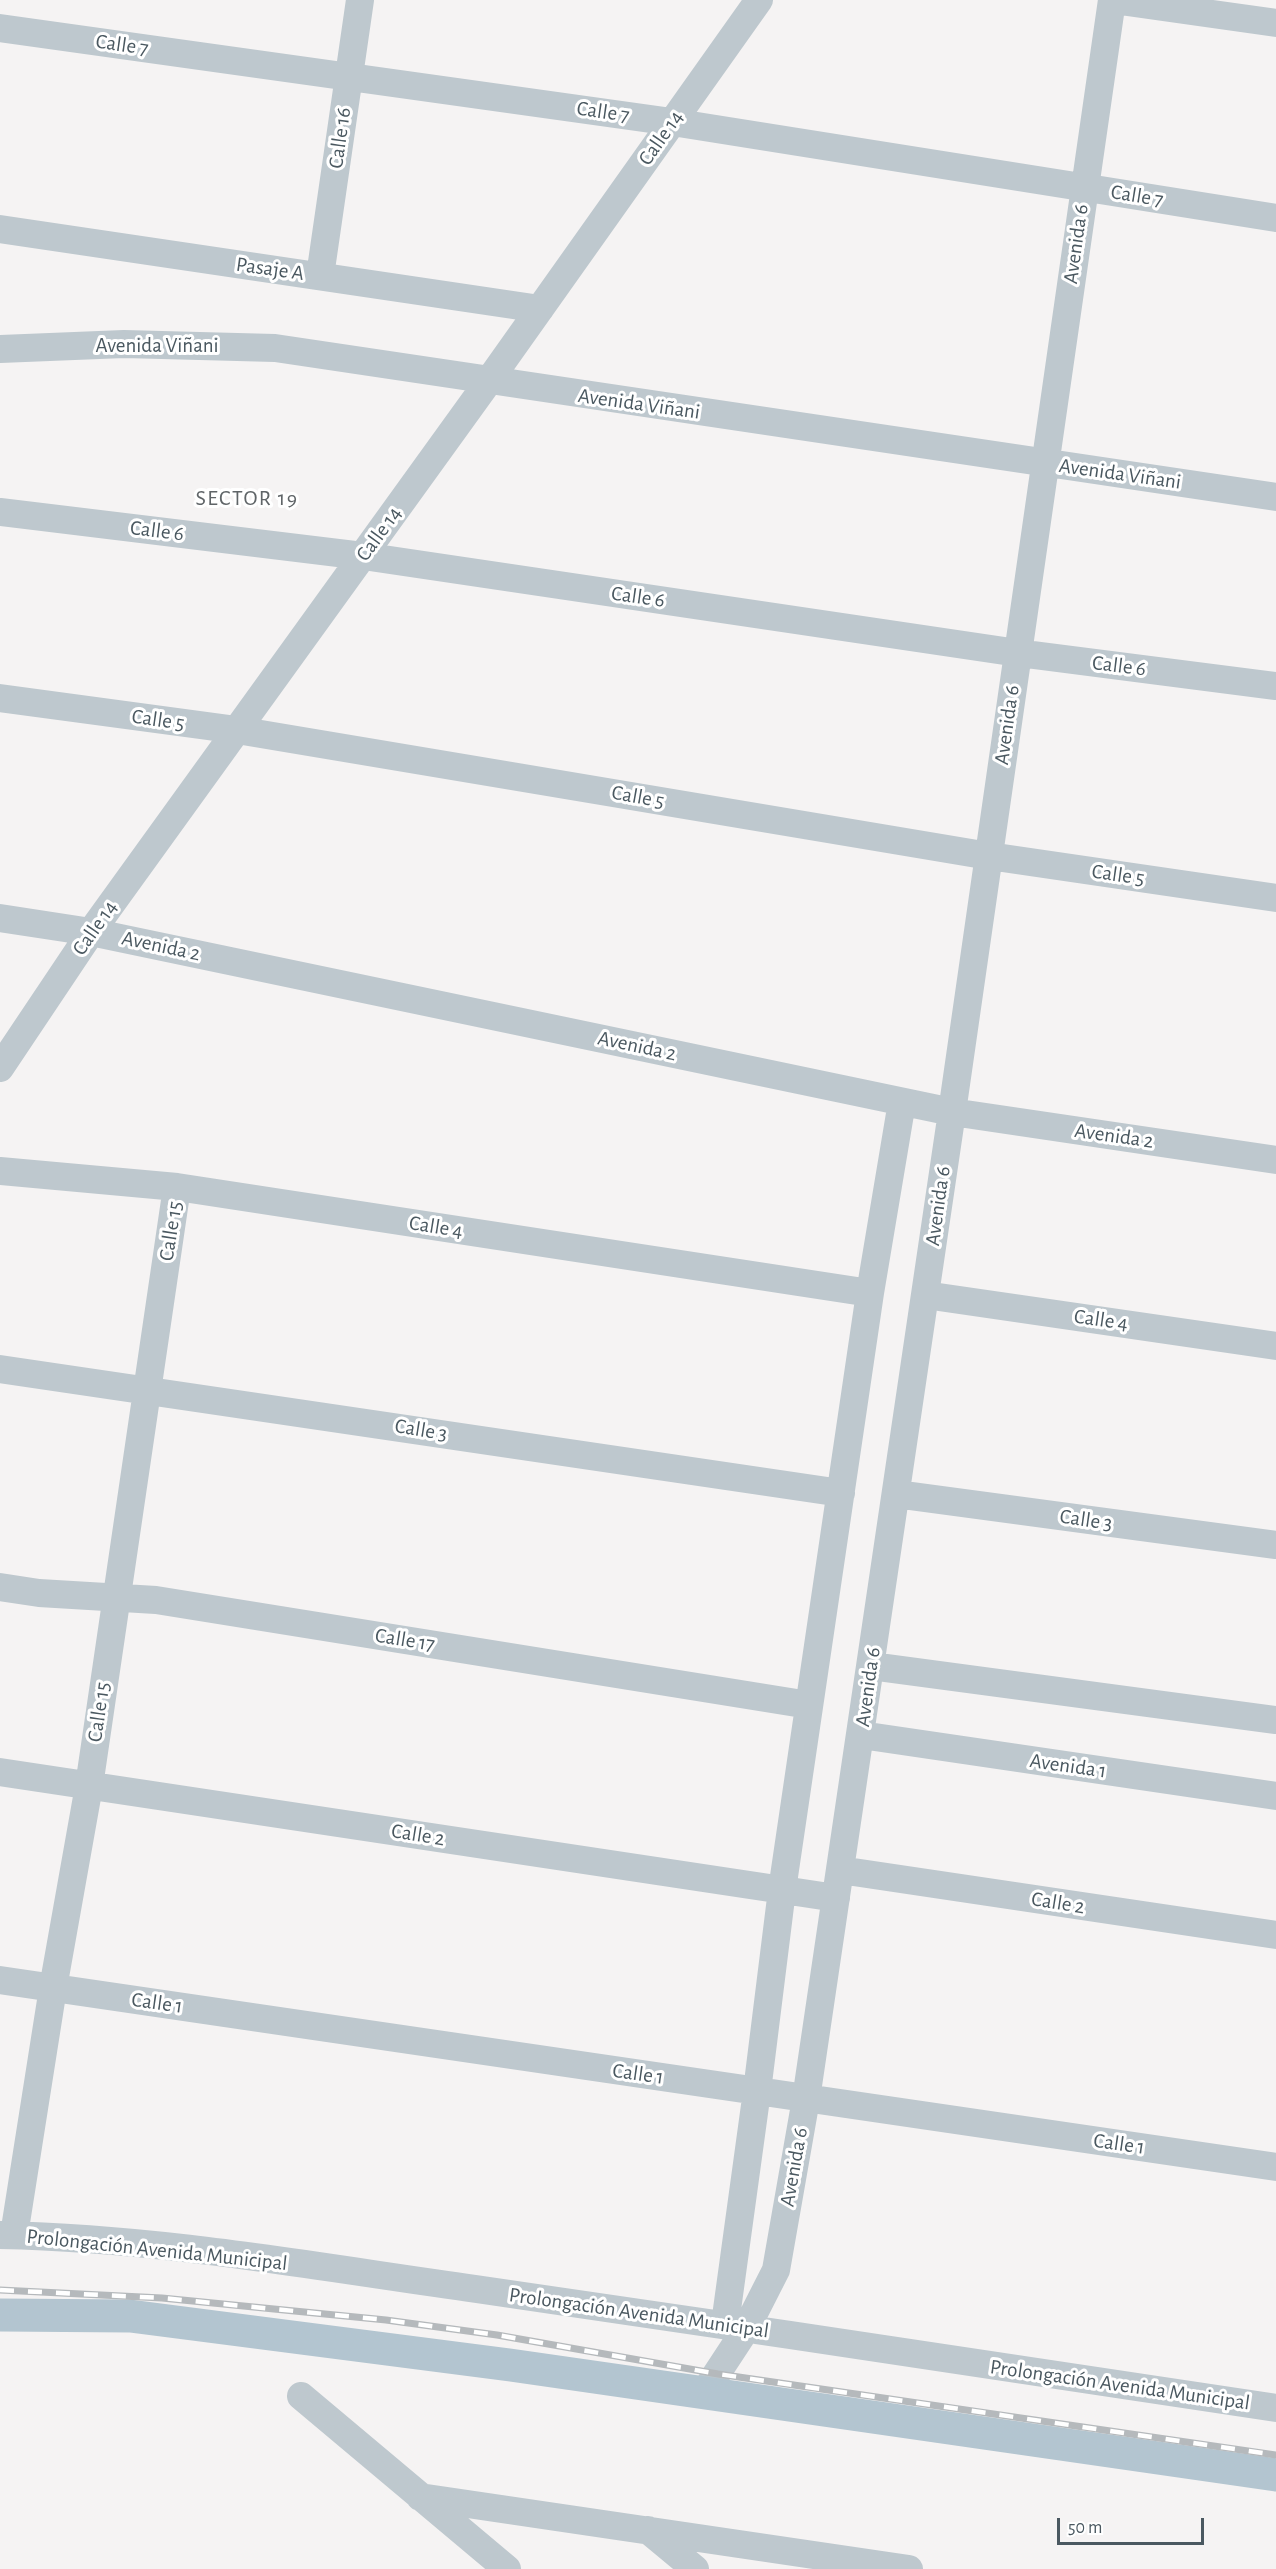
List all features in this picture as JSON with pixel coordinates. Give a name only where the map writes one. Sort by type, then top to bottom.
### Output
[{"type":"main road","points":[[0,2316],[130,2316],[510,2365],[1276,2475]]},
{"type":"street","name":"Calle 16","points":[[320,276],[360,0]]},
{"type":"street","name":"Calle 14","points":[[0,1068],[91,932],[489,381],[759,0]]},
{"type":"street","points":[[1112,0],[1276,23]]},
{"type":"street","name":"Avenida 6","points":[[705,2393],[736,2327],[776,2270],[806,2098],[926,1295],[1112,0]]},
{"type":"street","name":"Calle 7","points":[[0,28],[672,122],[1276,218]]},
{"type":"street","name":"Pasaje A","points":[[0,229],[540,309]]},
{"type":"street","name":"Avenida Viñani","points":[[0,350],[124,344],[275,348],[1045,464],[1276,496]]},
{"type":"street","name":"Calle 6","points":[[0,512],[363,556],[1018,653],[1276,686]]},
{"type":"street","name":"Calle 5","points":[[0,698],[237,730],[989,856],[1276,898]]},
{"type":"street","name":"Avenida 2","points":[[0,918],[91,932],[952,1112],[1276,1160]]},
{"type":"street","name":"Avenida 6","points":[[736,2327],[758,2091],[782,1890],[870,1293],[902,1102]]},
{"type":"street","name":"Calle 4","points":[[0,1171],[177,1187],[870,1293]]},
{"type":"street","name":"Calle 15","points":[[7,2235],[89,1786],[177,1187]]},
{"type":"street","name":"Calle 4","points":[[926,1295],[1276,1346]]},
{"type":"street","name":"Calle 3","points":[[0,1369],[841,1493]]},
{"type":"street","name":"Calle 3","points":[[896,1494],[1276,1545]]},
{"type":"street","name":"Calle 17","points":[[0,1587],[116,1599],[156,1600],[809,1705]]},
{"type":"street","points":[[871,1666],[1276,1720]]},
{"type":"street","name":"Avenida 1","points":[[861,1735],[1276,1796]]},
{"type":"street","name":"Calle 2","points":[[0,1772],[836,1898]]},
{"type":"street","name":"Calle 2","points":[[840,1870],[1276,1935]]},
{"type":"street","name":"Calle 1","points":[[0,1980],[1276,2166]]},
{"type":"street","name":"Prolongación Avenida Municipal","points":[[7,2235],[61,2236],[232,2254],[1276,2408]]},
{"type":"street","points":[[301,2396],[507,2569]]},
{"type":"street","points":[[420,2497],[896,2568]]},
{"type":"street","points":[[647,2530],[695,2569]]},
{"type":"railway","points":[[0,2290],[162,2298],[386,2320],[497,2335],[718,2374],[1276,2455]]},
{"type":"district","name":"SECTOR 19","points":[[247,498]]}]
